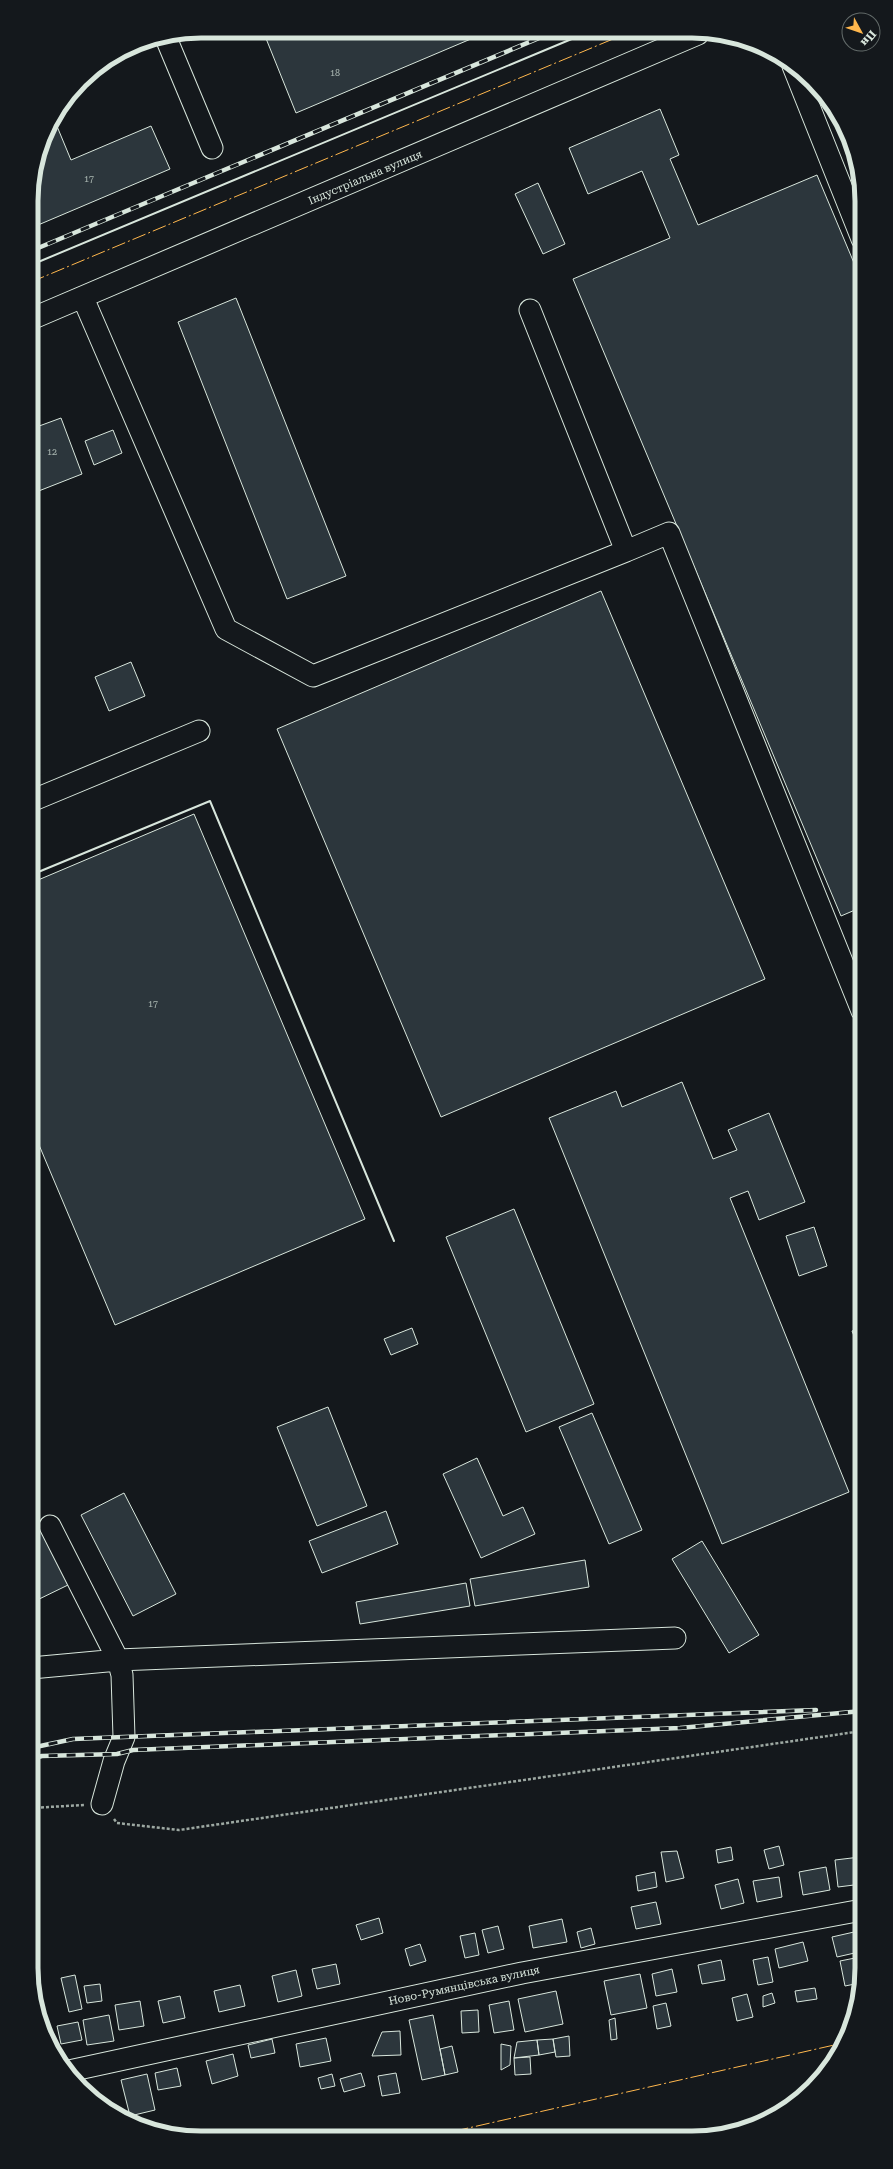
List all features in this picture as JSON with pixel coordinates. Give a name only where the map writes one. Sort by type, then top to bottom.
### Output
[{"type":"street","name":"Індустріальна вулиця","points":[[38,317],[689,38]]},
{"type":"street","points":[[168,42],[212,148]]},
{"type":"street","points":[[798,78],[855,221]]},
{"type":"street","points":[[83,298],[226,629],[312,676],[669,533],[855,994]]},
{"type":"street","points":[[530,310],[626,550]]},
{"type":"street","points":[[38,798],[199,731]]},
{"type":"street","points":[[50,1526],[118,1660],[122,1675],[124,1737],[114,1760],[102,1804]]},
{"type":"street","points":[[38,1667],[118,1660],[675,1638]]},
{"type":"street","name":"Ново-Румянцівська вулиця","points":[[74,2070],[522,1973],[855,1911]]},
{"type":"path","points":[[38,1808],[102,1804],[117,1823],[179,1830],[855,1732]]},
{"type":"building","points":[[266,38],[473,38],[296,113]]},
{"type":"building","points":[[660,109],[679,155],[670,159],[698,225],[817,175],[855,265],[855,910],[841,916],[573,279],[670,238],[642,171],[588,194],[569,148]]},
{"type":"building","points":[[57,126],[71,160],[151,126],[170,169],[38,225],[39,180],[50,139]]},
{"type":"building","points":[[538,183],[565,244],[543,254],[515,194]]},
{"type":"building","points":[[236,298],[346,576],[287,599],[178,322]]},
{"type":"building","points":[[61,418],[82,474],[38,491],[38,426]]},
{"type":"building","points":[[113,430],[122,453],[94,465],[85,441]]},
{"type":"building","points":[[601,591],[765,979],[441,1117],[277,729]]},
{"type":"building","points":[[131,662],[145,696],[109,711],[95,677]]},
{"type":"building","points":[[194,814],[365,1219],[115,1325],[38,1143],[38,880]]},
{"type":"building","points":[[682,1082],[713,1159],[737,1150],[728,1130],[769,1113],[805,1202],[759,1220],[748,1191],[730,1198],[849,1492],[722,1544],[549,1118],[616,1091],[622,1107]]},
{"type":"building","points":[[514,1209],[594,1404],[526,1432],[446,1237]]},
{"type":"building","points":[[814,1227],[827,1266],[799,1276],[786,1236]]},
{"type":"building","points":[[412,1328],[418,1344],[391,1355],[384,1339]]},
{"type":"building","points":[[855,1330],[855,1338],[852,1331]]},
{"type":"building","points":[[328,1407],[367,1506],[317,1526],[277,1427]]},
{"type":"building","points":[[592,1413],[642,1530],[609,1544],[559,1427]]},
{"type":"building","points":[[477,1458],[503,1516],[523,1507],[535,1534],[481,1558],[443,1474]]},
{"type":"building","points":[[124,1493],[176,1594],[133,1616],[81,1515]]},
{"type":"building","points":[[386,1511],[398,1544],[322,1573],[309,1541]]},
{"type":"building","points":[[38,1521],[68,1585],[38,1600]]},
{"type":"building","points":[[702,1541],[759,1635],[729,1653],[672,1559]]},
{"type":"building","points":[[585,1560],[589,1587],[475,1606],[470,1579]]},
{"type":"building","points":[[466,1583],[470,1606],[360,1624],[356,1602]]},
{"type":"building","points":[[779,1846],[784,1865],[769,1869],[764,1850]]},
{"type":"building","points":[[731,1847],[733,1860],[718,1863],[716,1850]]},
{"type":"building","points":[[677,1851],[684,1878],[666,1882],[661,1852]]},
{"type":"building","points":[[855,1858],[855,1885],[838,1887],[835,1860]]},
{"type":"building","points":[[826,1867],[830,1890],[803,1895],[799,1872]]},
{"type":"building","points":[[655,1872],[657,1887],[638,1891],[636,1876]]},
{"type":"building","points":[[779,1877],[782,1897],[757,1902],[753,1881]]},
{"type":"building","points":[[738,1879],[744,1903],[721,1909],[715,1885]]},
{"type":"building","points":[[656,1902],[661,1924],[636,1929],[631,1907]]},
{"type":"building","points":[[379,1918],[383,1933],[361,1940],[356,1925]]},
{"type":"building","points":[[562,1919],[567,1942],[533,1948],[529,1926]]},
{"type":"building","points":[[498,1926],[504,1949],[488,1953],[482,1930]]},
{"type":"building","points":[[591,1928],[595,1944],[581,1948],[577,1932]]},
{"type":"building","points":[[854,1932],[855,1953],[837,1957],[832,1937]]},
{"type":"building","points":[[475,1933],[479,1955],[465,1958],[460,1936]]},
{"type":"building","points":[[803,1942],[808,1961],[779,1968],[775,1949]]},
{"type":"building","points":[[420,1944],[426,1961],[410,1966],[405,1949]]},
{"type":"building","points":[[768,1957],[773,1982],[758,1985],[753,1960]]},
{"type":"building","points":[[855,1958],[854,1984],[845,1986],[840,1961]]},
{"type":"building","points":[[721,1960],[725,1980],[702,1984],[698,1965]]},
{"type":"building","points":[[336,1964],[340,1984],[317,1989],[312,1969]]},
{"type":"building","points":[[672,1969],[677,1992],[656,1996],[652,1974]]},
{"type":"building","points":[[296,1970],[302,1996],[278,2002],[272,1976]]},
{"type":"building","points":[[640,1974],[647,2008],[611,2015],[604,1981]]},
{"type":"building","points":[[75,1975],[82,2009],[69,2012],[61,1978]]},
{"type":"building","points":[[100,1984],[102,2001],[87,2003],[84,1986]]},
{"type":"building","points":[[240,1985],[245,2006],[219,2012],[214,1991]]},
{"type":"building","points":[[815,1988],[817,1999],[797,2002],[795,1991]]},
{"type":"building","points":[[556,1991],[563,2024],[525,2032],[518,1999]]},
{"type":"building","points":[[772,1993],[775,2003],[763,2007],[763,1996]]},
{"type":"building","points":[[747,1994],[753,2017],[737,2021],[732,1998]]},
{"type":"building","points":[[180,1996],[185,2018],[163,2023],[158,2001]]},
{"type":"building","points":[[140,2001],[144,2026],[119,2030],[115,2005]]},
{"type":"building","points":[[509,2001],[514,2030],[494,2033],[489,2005]]},
{"type":"building","points":[[666,2003],[671,2026],[657,2029],[653,2006]]},
{"type":"building","points":[[478,2010],[479,2032],[462,2033],[461,2011]]},
{"type":"building","points":[[109,2015],[114,2041],[87,2045],[83,2020]]},
{"type":"building","points":[[433,2015],[445,2075],[422,2080],[409,2020]]},
{"type":"building","points":[[615,2018],[617,2039],[611,2040],[609,2020]]},
{"type":"building","points":[[78,2022],[82,2040],[61,2044],[57,2026]]},
{"type":"building","points":[[400,2031],[401,2055],[372,2056],[382,2032]]},
{"type":"building","points":[[569,2036],[570,2056],[556,2057],[553,2039]]},
{"type":"building","points":[[326,2038],[331,2061],[300,2067],[296,2044]]},
{"type":"building","points":[[272,2039],[275,2053],[251,2058],[248,2045]]},
{"type":"building","points":[[553,2039],[555,2052],[539,2055],[537,2040]]},
{"type":"building","points":[[537,2040],[539,2055],[514,2058],[517,2042]]},
{"type":"building","points":[[501,2044],[511,2046],[510,2065],[501,2070]]},
{"type":"building","points":[[452,2046],[458,2072],[445,2075],[440,2049]]},
{"type":"building","points":[[233,2054],[238,2076],[212,2084],[206,2061]]},
{"type":"building","points":[[530,2057],[531,2074],[515,2075],[514,2058]]},
{"type":"building","points":[[177,2068],[181,2086],[158,2090],[155,2073]]},
{"type":"building","points":[[361,2073],[365,2086],[344,2092],[340,2079]]},
{"type":"building","points":[[396,2073],[400,2093],[382,2096],[378,2076]]},
{"type":"building","points":[[147,2074],[155,2110],[132,2116],[130,2114],[121,2080]]},
{"type":"building","points":[[332,2074],[335,2086],[321,2089],[318,2078]]},
{"type":"railway","points":[[38,248],[539,38]]},
{"type":"railway","points":[[38,1746],[73,1739],[816,1710]]},
{"type":"railway","points":[[38,1757],[117,1754],[133,1750],[680,1728],[855,1712]]},
{"type":"wall","points":[[38,262],[574,38]]},
{"type":"wall","points":[[38,872],[210,801],[394,1241]]},
{"type":"power","points":[[38,279],[615,38]]},
{"type":"power","points":[[455,2131],[835,2045]]}]
